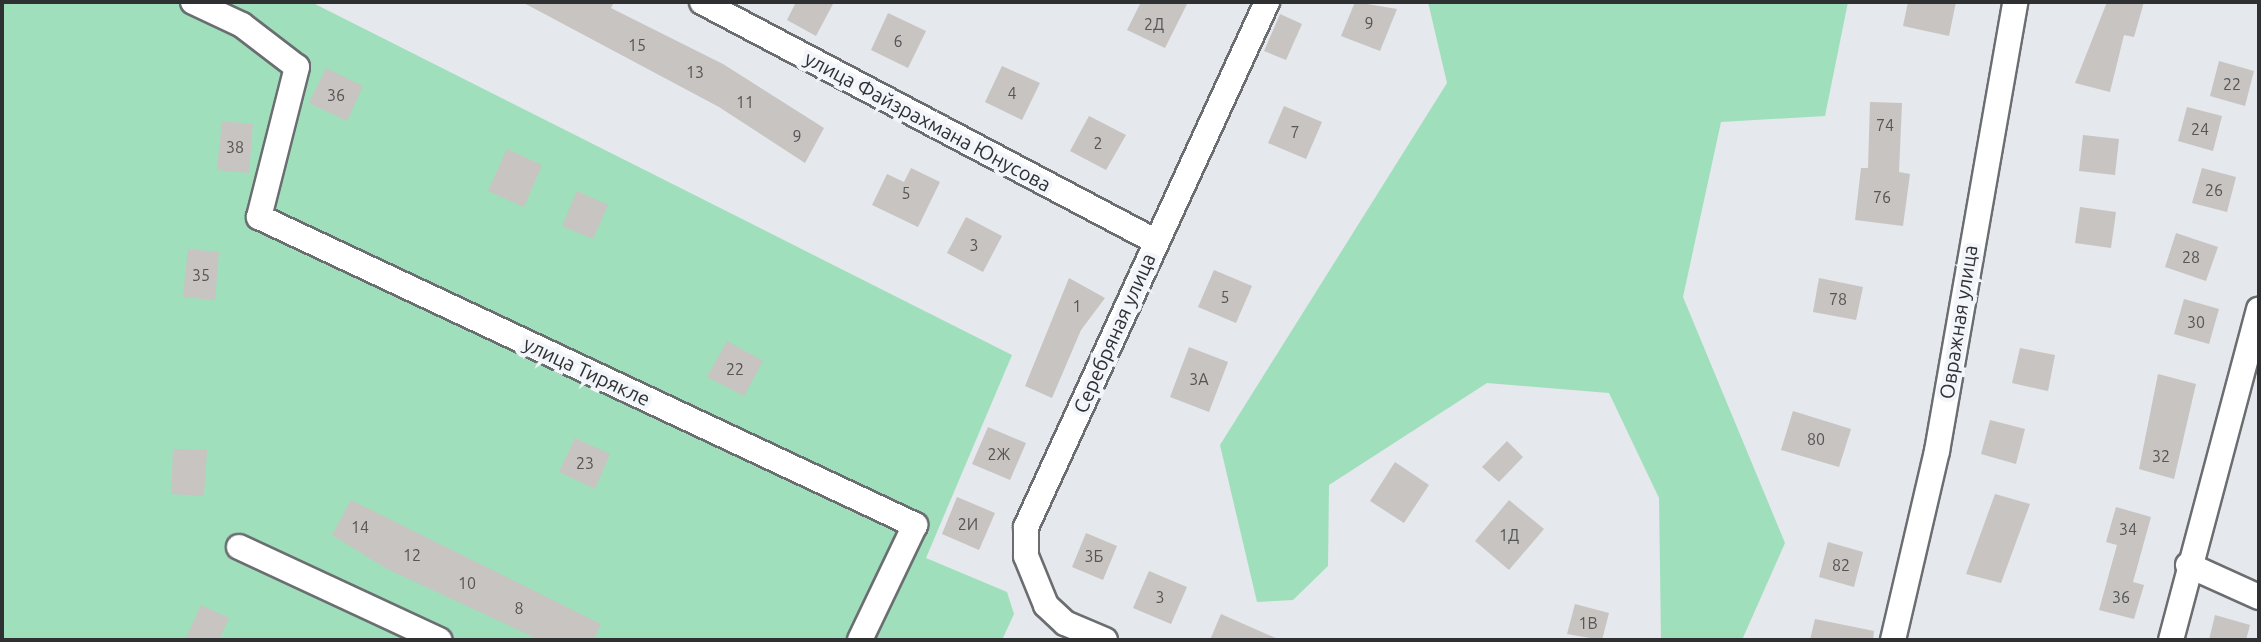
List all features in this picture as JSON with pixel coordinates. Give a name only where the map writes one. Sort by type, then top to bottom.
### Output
[{"type":"street","name":"улица Тирякле","points":[[193,2],[242,25],[297,67],[259,217],[915,525],[860,640]]},
{"type":"street","name":"улица Файзрахмана Юнусова","points":[[702,2],[1155,241]]},
{"type":"street","name":"Серебряная улица","points":[[1105,640],[1065,623],[1046,605],[1026,556],[1026,527],[1267,2]]},
{"type":"street","name":"Овражная улица","points":[[1893,640],[1937,451],[2015,2]]},
{"type":"street","points":[[2171,640],[2188,565],[2259,309]]},
{"type":"street","points":[[239,547],[439,640]]},
{"type":"street","points":[[2188,565],[2259,597]]},
{"type":"green space","points":[[2,2],[311,2],[1012,355],[926,558],[1007,592],[1014,614],[1002,640],[2,640]]},
{"type":"green space","points":[[1428,2],[1848,2],[1825,116],[1721,122],[1683,297],[1785,543],[1742,640],[1661,640],[1659,498],[1609,393],[1487,383],[1329,485],[1328,566],[1293,600],[1257,602],[1220,445],[1447,83]]},
{"type":"building","points":[[522,2],[614,2],[611,8],[723,64],[824,128],[805,163],[719,107]]},
{"type":"building","points":[[796,2],[834,2],[816,36],[787,20]]},
{"type":"building","points":[[1141,2],[1188,2],[1165,48],[1127,30]]},
{"type":"building","points":[[1355,2],[1397,9],[1380,51],[1341,36]]},
{"type":"building","points":[[1908,2],[1956,2],[1949,36],[1903,26]]},
{"type":"building","points":[[2107,2],[2144,2],[2134,37],[2124,35],[2110,92],[2075,83]]},
{"type":"building","points":[[888,13],[926,31],[908,68],[871,50]]},
{"type":"building","points":[[1280,14],[1302,24],[1286,60],[1264,51]]},
{"type":"building","points":[[2219,61],[2254,71],[2245,106],[2210,96]]},
{"type":"building","points":[[1002,66],[1040,83],[1022,120],[985,102]]},
{"type":"building","points":[[326,68],[363,86],[347,121],[309,103]]},
{"type":"building","points":[[1870,102],[1902,103],[1899,172],[1910,174],[1903,226],[1855,220],[1861,168],[1868,168]]},
{"type":"building","points":[[1284,106],[1322,122],[1306,159],[1268,143]]},
{"type":"building","points":[[2187,107],[2222,116],[2213,151],[2178,141]]},
{"type":"building","points":[[1089,116],[1126,135],[1106,170],[1070,151]]},
{"type":"building","points":[[222,121],[253,124],[249,173],[217,170]]},
{"type":"building","points":[[2083,135],[2119,139],[2115,175],[2079,171]]},
{"type":"building","points":[[507,149],[542,165],[524,207],[488,191]]},
{"type":"building","points":[[911,168],[940,182],[918,227],[872,205],[887,174],[904,182]]},
{"type":"building","points":[[2202,168],[2236,177],[2227,212],[2192,203]]},
{"type":"building","points":[[577,191],[608,205],[593,239],[562,226]]},
{"type":"building","points":[[2080,207],[2116,212],[2111,248],[2075,243]]},
{"type":"building","points":[[966,217],[1002,236],[983,272],[947,253]]},
{"type":"building","points":[[2176,233],[2218,247],[2206,281],[2165,267]]},
{"type":"building","points":[[188,249],[219,252],[215,300],[183,297]]},
{"type":"building","points":[[1214,270],[1252,286],[1236,323],[1198,307]]},
{"type":"building","points":[[1069,278],[1105,298],[1081,330],[1052,398],[1025,386]]},
{"type":"building","points":[[1819,278],[1863,287],[1856,320],[1813,312]]},
{"type":"building","points":[[2184,299],[2219,309],[2209,344],[2174,334]]},
{"type":"building","points":[[727,341],[763,361],[744,396],[707,377]]},
{"type":"building","points":[[1189,347],[1228,362],[1209,412],[1170,397]]},
{"type":"building","points":[[2020,348],[2055,355],[2048,391],[2012,383]]},
{"type":"building","points":[[2158,374],[2196,384],[2174,479],[2139,469]]},
{"type":"building","points":[[1793,411],[1851,429],[1839,467],[1781,450]]},
{"type":"building","points":[[1990,420],[2025,429],[2016,464],[1981,454]]},
{"type":"building","points":[[988,427],[1026,443],[1010,480],[972,464]]},
{"type":"building","points":[[575,438],[610,454],[595,489],[559,472]]},
{"type":"building","points":[[1507,441],[1523,457],[1499,482],[1482,467]]},
{"type":"building","points":[[173,449],[207,450],[204,496],[171,494]]},
{"type":"building","points":[[1395,462],[1429,485],[1404,523],[1370,501]]},
{"type":"building","points":[[1995,494],[2030,504],[2001,583],[1966,574]]},
{"type":"building","points":[[957,497],[995,513],[979,550],[942,534]]},
{"type":"building","points":[[351,500],[601,624],[594,640],[540,640],[387,569],[332,535]]},
{"type":"building","points":[[1509,500],[1544,529],[1509,570],[1475,541]]},
{"type":"building","points":[[2116,507],[2151,517],[2133,582],[2144,585],[2134,619],[2099,610],[2117,545],[2106,542]]},
{"type":"building","points":[[1086,533],[1117,546],[1103,580],[1072,567]]},
{"type":"building","points":[[1828,542],[1863,552],[1854,587],[1819,577]]},
{"type":"building","points":[[1149,571],[1187,587],[1171,624],[1133,608]]},
{"type":"building","points":[[1575,604],[1609,613],[1602,640],[1567,634]]},
{"type":"building","points":[[201,605],[229,618],[219,640],[185,640]]},
{"type":"building","points":[[1221,614],[1280,640],[1210,640]]},
{"type":"building","points":[[2215,615],[2250,625],[2246,640],[2209,640]]},
{"type":"building","points":[[1815,619],[1874,631],[1873,640],[1810,640]]}]
